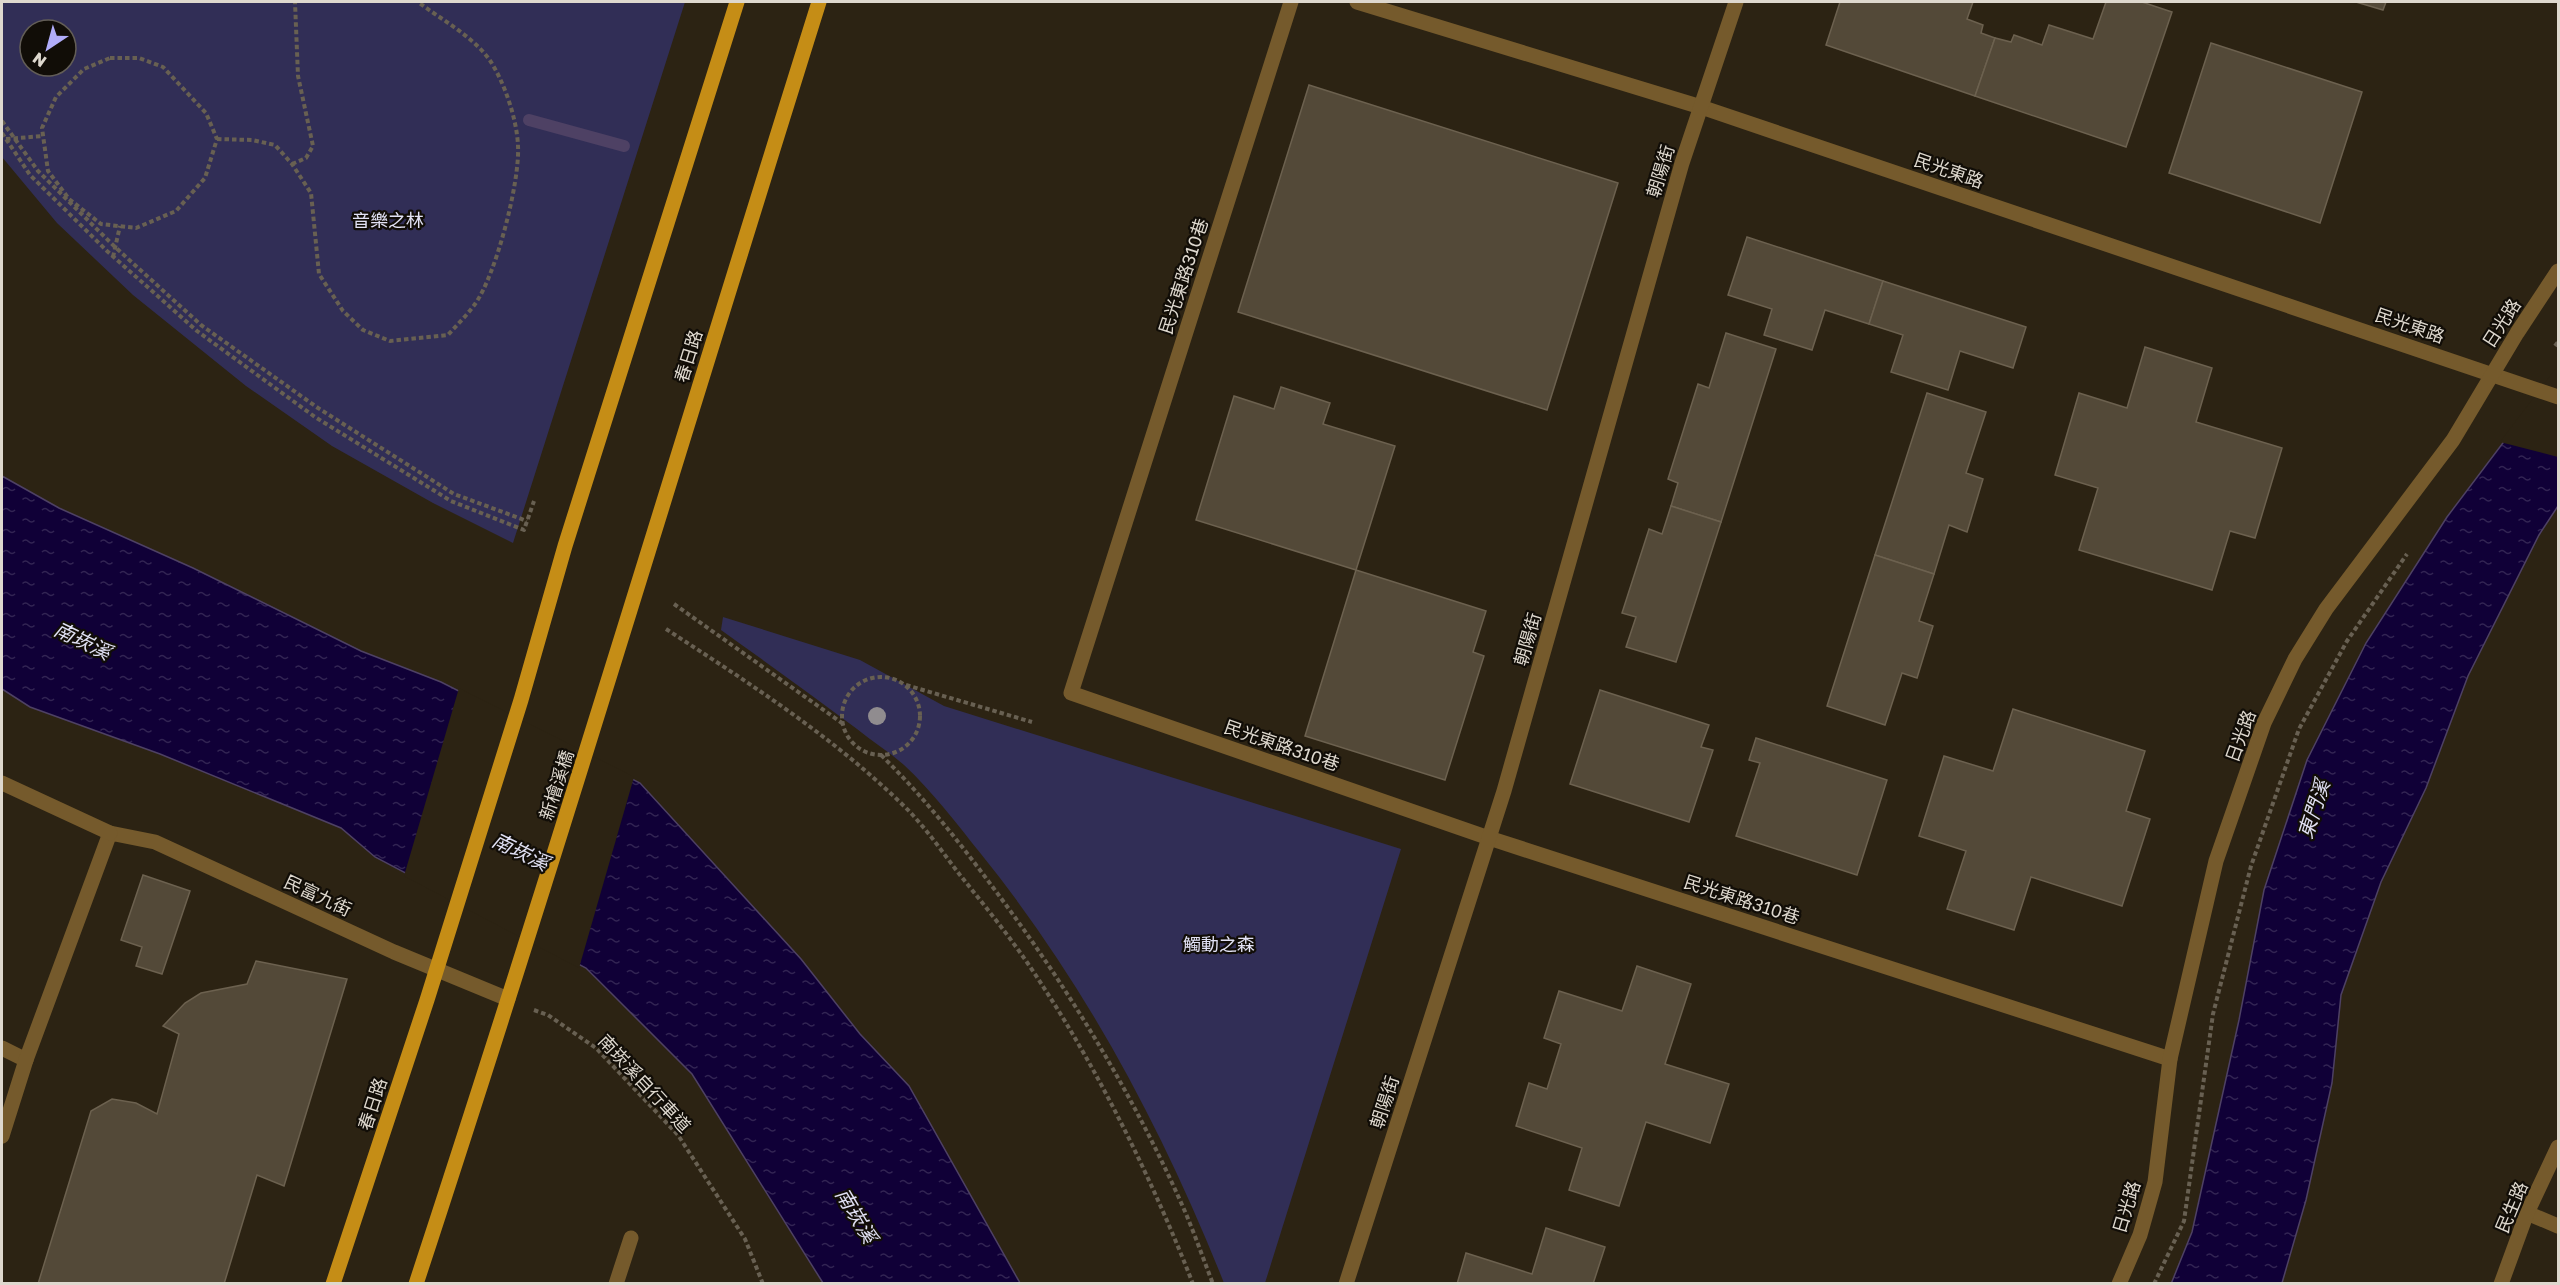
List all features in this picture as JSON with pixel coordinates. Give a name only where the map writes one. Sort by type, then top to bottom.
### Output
[{"type":"main road","name":"春日路","points":[[333,1284],[447,936],[521,700],[568,535],[736,2]]},
{"type":"main road","name":"春日路","points":[[596,723],[819,2]]},
{"type":"main road","name":"新檜溪橋","points":[[508,999],[596,723]]},
{"type":"main road","points":[[416,1284],[508,999]]},
{"type":"street","name":"民光東路310巷","points":[[1291,2],[1071,693],[1489,838],[2170,1059]]},
{"type":"street","name":"民光東路","points":[[1357,2],[1701,107],[2559,397]]},
{"type":"street","name":"朝陽街","points":[[1346,1284],[1504,790],[1682,163],[1736,2]]},
{"type":"street","name":"日光路","points":[[2119,1284],[2140,1235],[2155,1182],[2170,1059],[2216,861],[2264,723],[2295,659],[2326,609],[2453,440],[2492,374],[2559,271]]},
{"type":"street","name":"民富九街","points":[[2,783],[110,833],[155,842],[436,970],[508,999]]},
{"type":"street","points":[[2,1136],[26,1060],[110,833]]},
{"type":"street","points":[[2,1048],[26,1060]]},
{"type":"street","name":"民生路","points":[[2501,1284],[2527,1213],[2559,1147]]},
{"type":"street","points":[[2527,1213],[2559,1226]]},
{"type":"street","points":[[616,1284],[631,1238]]},
{"type":"path","points":[[292,164],[306,158],[313,146],[298,76],[295,2]]},
{"type":"path","points":[[217,140],[252,140],[275,145],[292,164],[311,194],[319,274],[343,311],[363,330],[390,341],[448,335],[476,303],[491,271],[512,200],[518,146],[507,94],[490,61],[475,43],[418,2]]},
{"type":"path","points":[[110,57],[139,58],[164,67],[206,113],[217,140],[205,178],[176,211],[136,228],[101,224],[69,199],[48,171],[43,136],[42,128],[56,97],[84,69],[110,57]]},
{"type":"path","points":[[2,121],[38,171],[115,247],[201,325],[318,408],[454,494],[527,521]]},
{"type":"path","points":[[2,133],[30,175],[113,257],[196,331],[315,417],[451,501],[524,530],[534,501]]},
{"type":"path","points":[[6,140],[43,136]]},
{"type":"path","points":[[113,257],[120,226]]},
{"type":"path","points":[[2555,346],[2559,342]]},
{"type":"path","points":[[2154,1284],[2184,1221],[2213,1014],[2251,866],[2299,729],[2347,641],[2411,548]]},
{"type":"path","points":[[674,604],[843,723]]},
{"type":"path","points":[[666,629],[825,738],[899,801],[915,818],[989,911],[1044,988],[1096,1078],[1136,1156],[1193,1284]]},
{"type":"path","points":[[1032,723],[884,677],[859,682],[845,699],[841,715],[851,741],[859,748],[881,755],[919,793],[976,864],[1041,953],[1077,1009],[1127,1096],[1178,1197],[1213,1284]]},
{"type":"path","points":[[881,755],[903,748],[915,735],[918,726],[918,704],[904,685]]},
{"type":"path","name":"南崁溪自行車道","points":[[508,999],[548,1015],[596,1048],[678,1135],[745,1239],[763,1284]]},
{"type":"green space","name":"音樂之林","points":[[2,2],[685,2],[513,543],[433,503],[332,446],[246,386],[133,295],[57,223],[2,157]]},
{"type":"green space","name":"觸動之森","points":[[723,617],[860,660],[944,706],[1401,849],[1265,1283],[1224,1283],[1175,1170],[1119,1060],[1088,1006],[1054,954],[1019,903],[981,854],[924,786],[898,760],[721,630]]},
{"type":"water","name":"東門溪","points":[[2558,370],[2558,506],[2539,535],[2468,676],[2426,788],[2381,882],[2341,995],[2332,1083],[2306,1200],[2282,1283],[2171,1284],[2192,1232],[2239,1020],[2264,890],[2307,760],[2366,643],[2447,517]]},
{"type":"water","name":"南崁溪","points":[[2,476],[59,508],[193,568],[361,651],[441,682],[640,783],[801,959],[860,1034],[909,1086],[1020,1283],[823,1283],[692,1074],[586,968],[375,857],[341,828],[160,754],[30,707],[2,689]]},
{"type":"pier","points":[[2558,367],[2558,457],[2500,442],[2556,368]]},
{"type":"pier","points":[[459,688],[634,777],[579,968],[404,876]]},
{"type":"building","points":[[1840,2],[1973,2],[1967,19],[1983,25],[1981,33],[1995,38],[1975,96],[1826,45]]},
{"type":"building","points":[[2106,2],[2142,2],[2172,12],[2126,147],[1975,96],[1995,38],[2011,42],[2014,35],[2042,45],[2049,25],[2093,39]]},
{"type":"building","points":[[2356,2],[2386,2],[2383,10]]},
{"type":"building","points":[[2211,43],[2362,92],[2320,223],[2169,173]]},
{"type":"building","points":[[1309,85],[1618,183],[1547,410],[1238,312]]},
{"type":"building","points":[[1747,237],[1883,281],[1869,324],[1825,310],[1812,350],[1764,335],[1772,309],[1728,295]]},
{"type":"building","points":[[1883,281],[2026,327],[2013,368],[1960,351],[1948,390],[1891,372],[1903,335],[1869,324]]},
{"type":"building","points":[[1726,333],[1776,349],[1721,522],[1671,506],[1678,483],[1668,479],[1698,384],[1709,388]]},
{"type":"building","points":[[2145,347],[2212,368],[2196,422],[2282,448],[2255,538],[2230,531],[2212,590],[2079,550],[2098,488],[2055,475],[2079,393],[2127,408]]},
{"type":"building","points":[[1281,387],[1330,403],[1323,424],[1395,446],[1356,570],[1196,520],[1234,396],[1274,409]]},
{"type":"building","points":[[1927,393],[1986,412],[1966,473],[1983,479],[1967,532],[1949,525],[1934,574],[1875,555]]},
{"type":"building","points":[[1671,506],[1721,522],[1676,662],[1626,647],[1636,617],[1622,613],[1649,529],[1662,534]]},
{"type":"building","points":[[1875,555],[1934,574],[1919,621],[1933,626],[1917,678],[1902,673],[1885,725],[1827,706]]},
{"type":"building","points":[[1356,570],[1486,611],[1473,652],[1484,656],[1445,780],[1305,736]]},
{"type":"building","points":[[1600,690],[1709,725],[1701,747],[1713,750],[1689,822],[1570,784]]},
{"type":"building","points":[[2013,709],[2145,751],[2126,811],[2150,819],[2122,906],[2031,877],[2014,930],[1947,909],[1966,851],[1919,836],[1944,756],[1993,771]]},
{"type":"building","points":[[1756,738],[1887,780],[1857,875],[1736,836],[1760,763],[1749,760]]},
{"type":"building","points":[[143,875],[190,891],[162,974],[136,966],[142,947],[121,940]]},
{"type":"building","points":[[256,961],[347,979],[284,1186],[257,1175],[224,1284],[38,1284],[91,1111],[112,1099],[136,1103],[157,1114],[179,1034],[163,1026],[185,1003],[201,993],[247,984]]},
{"type":"building","points":[[1637,966],[1691,984],[1665,1064],[1729,1084],[1710,1143],[1646,1122],[1619,1206],[1569,1190],[1582,1148],[1516,1126],[1529,1083],[1547,1089],[1561,1044],[1544,1038],[1559,991],[1622,1011]]},
{"type":"building","points":[[1546,1228],[1605,1247],[1593,1284],[1457,1284],[1466,1253],[1532,1274]]},
{"type":"waterway","points":[[529,120],[624,146]]}]
